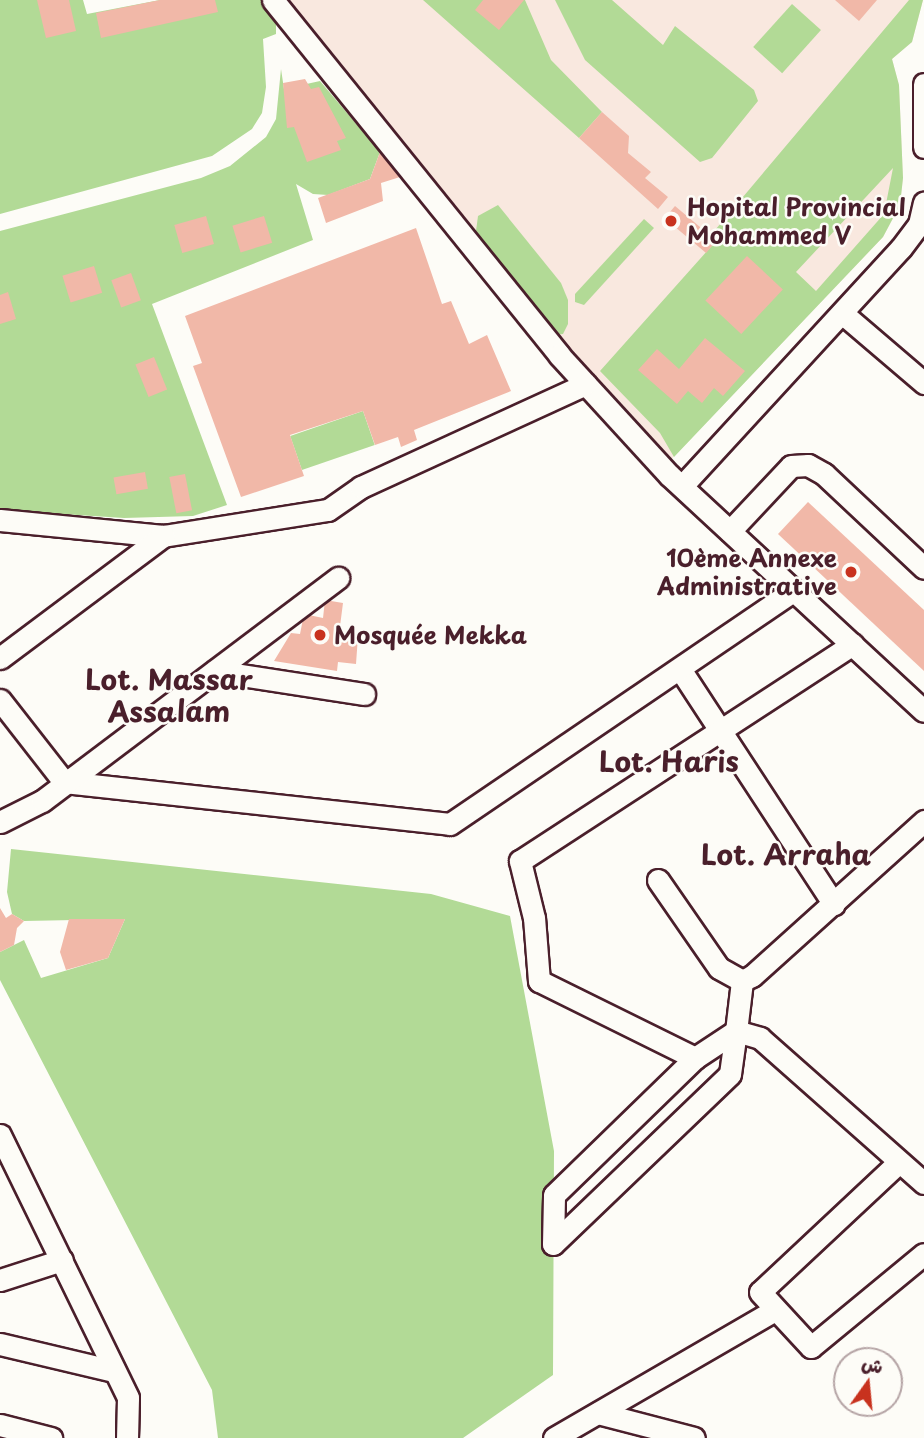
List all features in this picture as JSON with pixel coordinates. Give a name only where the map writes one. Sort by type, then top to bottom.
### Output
[{"type":"street","points":[[273,0],[586,384],[682,486],[924,711]]},
{"type":"street","points":[[924,84],[924,147]]},
{"type":"street","points":[[682,486],[901,248],[923,209]]},
{"type":"street","points":[[842,313],[924,383]]},
{"type":"street","points":[[0,520],[163,536],[328,510],[361,487],[586,384]]},
{"type":"street","points":[[730,531],[791,467],[808,466],[824,474],[924,568]]},
{"type":"street","points":[[0,658],[163,536]]},
{"type":"street","points":[[0,822],[23,814],[338,578]]},
{"type":"street","points":[[0,700],[64,782],[450,824],[794,590]]},
{"type":"street","points":[[695,1058],[539,981],[534,918],[519,866],[523,858],[721,734],[853,644]]},
{"type":"street","points":[[680,669],[834,904]]},
{"type":"street","points":[[215,671],[364,694]]},
{"type":"street","points":[[924,821],[834,904],[742,981],[736,1031],[730,1074],[553,1244],[554,1195],[695,1058],[736,1031],[760,1038],[924,1183]]},
{"type":"street","points":[[658,880],[719,968],[742,981]]},
{"type":"street","points":[[0,1135],[62,1260],[130,1406],[142,1438]]},
{"type":"street","points":[[899,1161],[760,1292],[774,1311],[811,1347],[924,1254]]},
{"type":"street","points":[[0,1280],[62,1260]]},
{"type":"street","points":[[554,1438],[774,1311]]},
{"type":"street","points":[[0,1344],[114,1371]]},
{"type":"street","points":[[127,1438],[130,1406]]},
{"type":"street","points":[[598,1413],[694,1438]]},
{"type":"street","points":[[0,1425],[51,1438]]},
{"type":"shaded area","name":"Hopital Provincial Mohammed V","points":[[273,0],[923,0],[912,42],[892,59],[899,85],[903,178],[900,205],[883,237],[663,468]]},
{"type":"green space","points":[[0,0],[83,0],[87,14],[160,0],[263,0],[276,22],[276,34],[263,39],[266,87],[262,113],[252,129],[212,156],[0,214]]},
{"type":"green space","points":[[423,0],[525,0],[551,60],[602,112],[579,138]]},
{"type":"green space","points":[[555,0],[612,0],[663,45],[675,26],[754,90],[758,101],[712,158],[700,162],[585,60]]},
{"type":"green space","points":[[909,0],[923,0],[912,42],[892,59],[899,85],[903,178],[900,205],[883,237],[674,457],[660,433],[600,371],[716,241],[710,236]],"holes":[[[893,168],[884,214],[816,291],[796,272]]]},
{"type":"green space","points":[[792,4],[821,30],[782,73],[753,47]]},
{"type":"green space","points":[[281,69],[284,89],[320,81],[380,152],[370,179],[328,195],[313,194],[296,184],[313,240],[152,304],[227,505],[193,516],[124,518],[0,510],[0,231],[201,178],[230,166],[266,137],[276,119]]},
{"type":"green space","points":[[498,205],[561,283],[568,300],[568,324],[563,334],[551,335],[476,231],[478,216]]},
{"type":"green space","points":[[644,219],[654,228],[584,305],[575,302],[575,294]]},
{"type":"green space","points":[[363,411],[375,445],[302,470],[290,436]]},
{"type":"green space","points":[[11,849],[431,894],[510,916],[554,1151],[553,1375],[463,1438],[218,1438],[212,1390],[0,980],[0,952],[24,940],[41,978],[108,958],[125,919],[24,921],[12,914],[7,892]]},
{"type":"building","points":[[37,0],[69,0],[76,31],[46,38]]},
{"type":"building","points":[[160,0],[215,0],[218,12],[101,38],[96,13]]},
{"type":"building","points":[[483,0],[524,0],[499,30],[475,10]]},
{"type":"building","points":[[835,0],[877,0],[859,21]]},
{"type":"building","points":[[305,79],[311,89],[319,87],[346,138],[337,141],[341,150],[307,162],[294,127],[287,128],[283,83]]},
{"type":"building","points":[[602,112],[629,136],[628,153],[651,172],[645,178],[668,197],[658,209],[579,138]]},
{"type":"building","points":[[380,152],[400,177],[381,183],[383,201],[326,223],[318,198],[370,179]]},
{"type":"building","points":[[675,206],[716,241],[706,253],[665,218]]},
{"type":"building","points":[[206,216],[214,244],[182,253],[174,225]]},
{"type":"building","points":[[264,216],[272,243],[241,252],[232,226]]},
{"type":"building","points":[[416,228],[442,304],[451,301],[469,344],[487,335],[511,391],[414,430],[417,440],[401,447],[398,437],[375,445],[363,411],[290,435],[304,476],[241,497],[193,366],[202,363],[185,316]]},
{"type":"building","points":[[747,256],[783,289],[741,334],[705,301]]},
{"type":"building","points":[[94,266],[102,293],[71,302],[62,276]]},
{"type":"building","points":[[131,273],[141,300],[121,307],[111,280]]},
{"type":"building","points":[[8,292],[16,319],[0,324],[0,295]]},
{"type":"building","points":[[705,338],[745,371],[723,396],[714,388],[702,403],[688,391],[677,404],[638,370],[657,349],[679,369]]},
{"type":"building","points":[[154,357],[167,389],[149,397],[135,364]]},
{"type":"building","points":[[145,472],[148,489],[116,494],[113,478]]},
{"type":"building","points":[[185,474],[192,510],[176,513],[169,477]]},
{"type":"building","name":"10ème Annexe Administrative","points":[[808,502],[924,610],[924,671],[778,534]]},
{"type":"building","name":"Mosquée Mekka","points":[[325,600],[343,603],[339,634],[358,636],[356,664],[338,662],[337,671],[274,661],[291,633],[300,634],[304,614],[323,618]]},
{"type":"building","points":[[0,908],[6,918],[12,914],[24,921],[17,928],[14,945],[0,952]]},
{"type":"building","points":[[69,919],[125,919],[108,958],[66,970],[60,952]]},
{"type":"place","name":"Hopital Provincial Mohammed V","points":[[671,221]]},
{"type":"place","name":"10ème Annexe Administrative","points":[[851,572]]},
{"type":"place","name":"Mosquée Mekka","points":[[320,635]]},
{"type":"district","name":"Lot. Massar Assalam","points":[[169,695]]},
{"type":"district","name":"Lot. Haris","points":[[669,761]]},
{"type":"district","name":"Lot. Arraha","points":[[786,854]]}]
